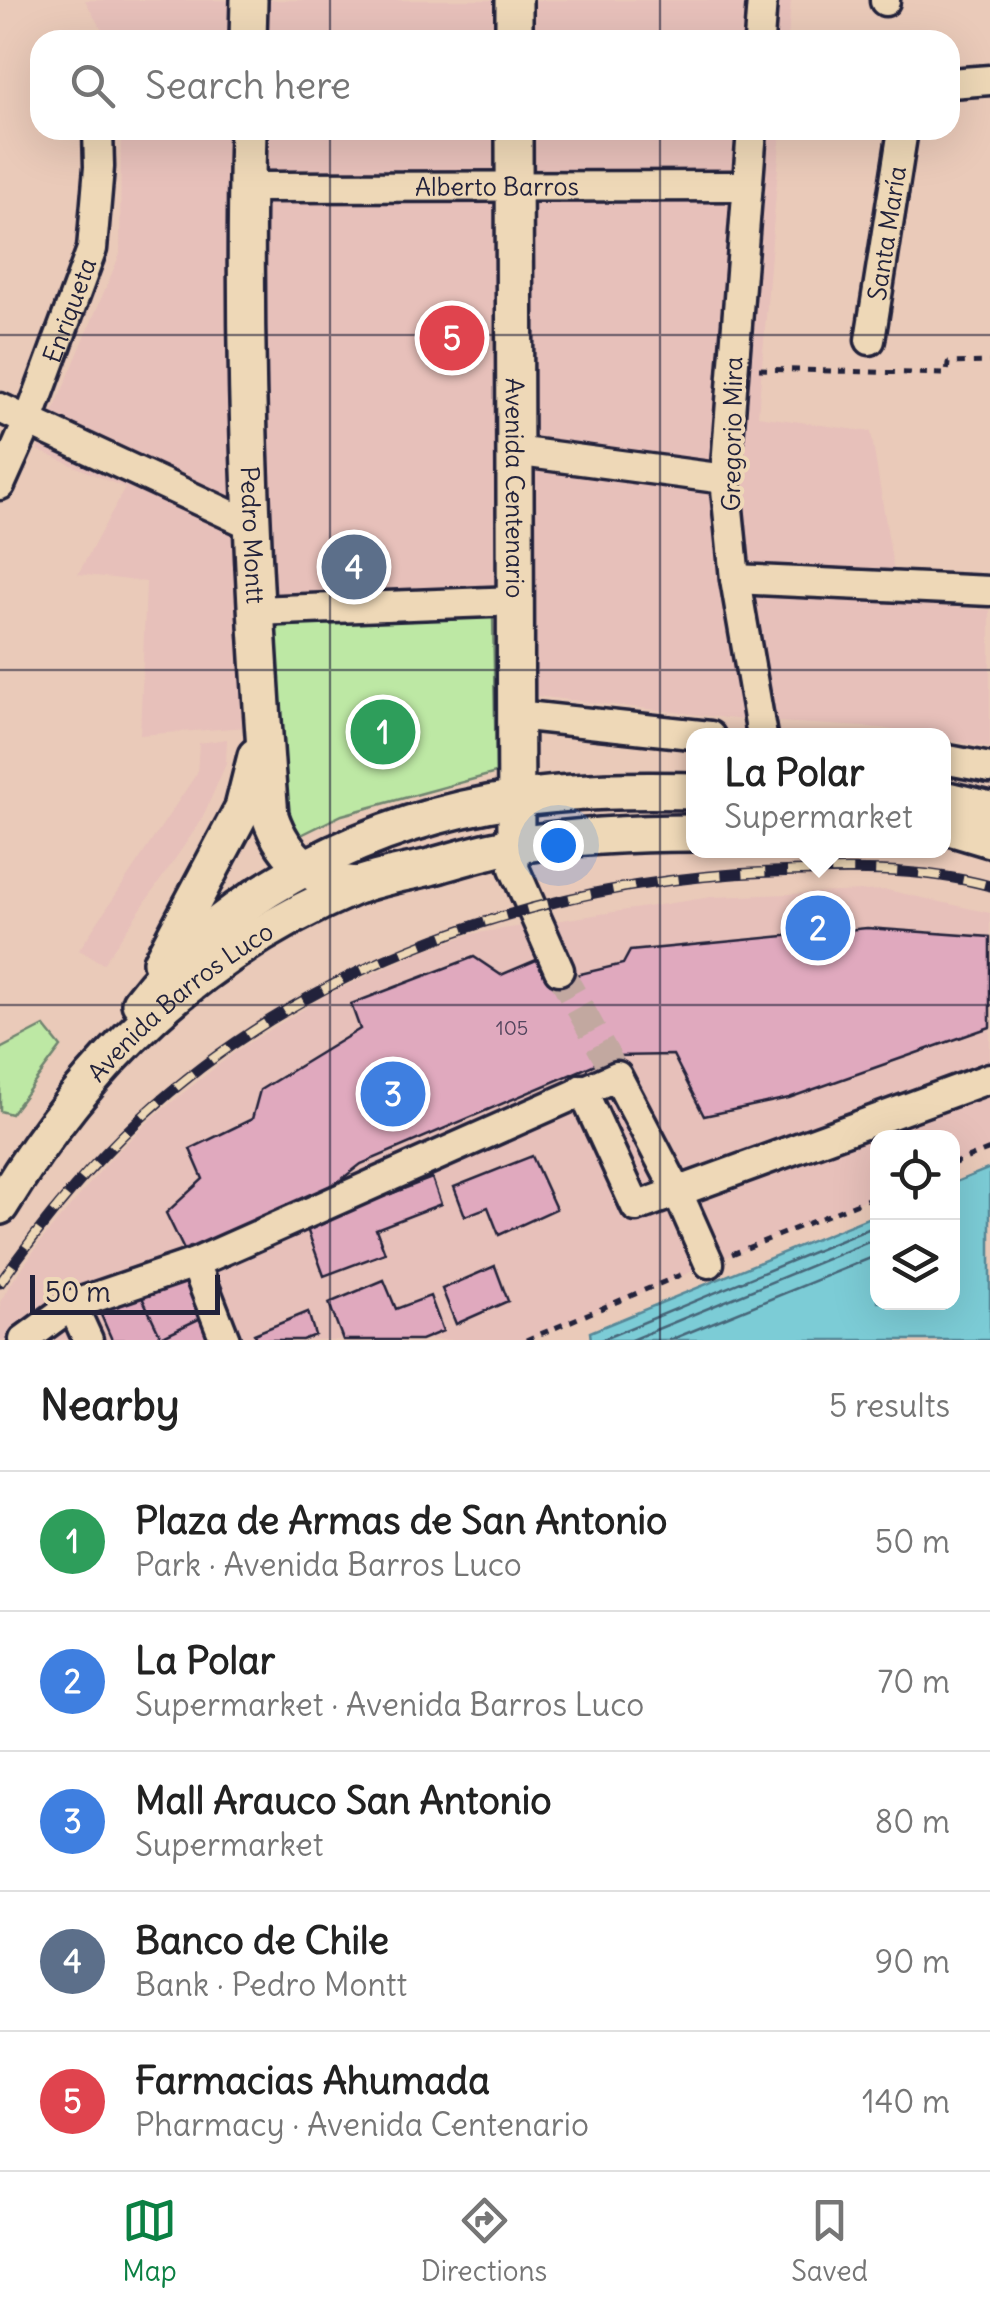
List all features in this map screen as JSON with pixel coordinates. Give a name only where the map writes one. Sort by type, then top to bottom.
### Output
[{"type":"main road","points":[[248,30],[249,0]]},
{"type":"main road","points":[[514,0],[514,30]]},
{"type":"main road","name":"Pedro Montt","points":[[248,140],[252,525],[270,816],[283,846],[305,869]]},
{"type":"main road","name":"Avenida Centenario","points":[[514,140],[516,845]]},
{"type":"main road","points":[[128,1019],[243,808],[257,751],[261,700]]},
{"type":"main road","name":"Avenida Barros Luco","points":[[99,1067],[128,1019],[174,963],[251,900],[305,869],[409,826],[516,799],[686,791]]},
{"type":"main road","points":[[951,801],[990,810]]},
{"type":"main road","points":[[951,827],[990,839]]},
{"type":"main road","name":"Avenida Barros Luco","points":[[99,1067],[174,995],[216,963],[282,922],[360,884],[516,845],[686,833]]},
{"type":"main road","points":[[951,852],[990,864]]},
{"type":"main road","points":[[305,869],[331,881],[360,884]]},
{"type":"main road","points":[[0,1206],[34,1153],[99,1067]]},
{"type":"street","points":[[760,30],[762,0]]},
{"type":"street","points":[[960,81],[990,80]]},
{"type":"street","name":"Enriqueta","points":[[0,485],[29,420],[92,250],[98,140]]},
{"type":"street","name":"Gregorio Mira","points":[[751,140],[725,479],[734,579],[761,728]]},
{"type":"street","name":"Santa María","points":[[870,340],[900,140]]},
{"type":"street","name":"Alberto Barros","points":[[247,188],[747,186]]},
{"type":"street","points":[[0,408],[252,525]]},
{"type":"street","points":[[514,451],[725,479]]},
{"type":"street","points":[[734,579],[990,592]]},
{"type":"street","points":[[255,610],[516,601]]},
{"type":"street","points":[[516,715],[686,733]]},
{"type":"street","points":[[951,761],[990,768]]},
{"type":"street","points":[[516,845],[514,868],[559,970]]},
{"type":"street","points":[[24,1340],[72,1305],[195,1262],[617,1076],[710,1263]]},
{"type":"street","points":[[582,1089],[636,1206],[990,1078]]},
{"type":"street","points":[[195,1262],[225,1340]]},
{"type":"street","points":[[72,1305],[88,1340]]},
{"type":"path","points":[[732,368],[948,374],[948,363],[990,362]]},
{"type":"path","points":[[960,1161],[990,1149]]},
{"type":"shaded area","points":[[85,0],[791,0],[789,30],[102,30]]},
{"type":"shaded area","points":[[121,140],[780,140],[758,416],[871,432],[899,603],[990,610],[990,748],[951,741],[951,728],[744,720],[527,695],[530,593],[238,598],[247,727],[140,735],[146,582],[78,574],[125,488],[37,450],[120,254]]},
{"type":"shaded area","points":[[227,739],[226,764],[201,821],[103,964],[79,950],[197,773],[199,743]]},
{"type":"shaded area","points":[[887,890],[990,913],[990,1149],[960,1161],[960,1130],[870,1130],[870,1198],[526,1340],[0,1340],[0,1302],[40,1242],[113,1156],[153,1117],[237,1050],[326,995],[421,951],[471,934],[711,897]]},
{"type":"green space","points":[[493,615],[496,773],[342,815],[299,836],[283,815],[262,626]]},
{"type":"green space","points":[[44,1026],[61,1047],[11,1114],[0,1111],[0,1049]]},
{"type":"water","points":[[990,1168],[990,1340],[591,1340],[590,1332],[870,1217],[870,1310],[960,1310],[960,1180]]},
{"type":"building","points":[[867,928],[990,937],[990,1027],[789,1098],[704,1116],[673,1055],[614,1056],[361,1164],[309,1205],[188,1258],[166,1213],[203,1179],[190,1149],[252,1119],[260,1090],[360,1029],[351,1004],[474,957],[501,975],[555,952],[559,979],[623,964],[630,951]]},
{"type":"building","points":[[532,1156],[556,1209],[499,1235],[488,1207],[465,1216],[454,1187]]},
{"type":"building","points":[[432,1178],[441,1204],[376,1229],[385,1253],[324,1276],[306,1226]]},
{"type":"building","points":[[495,1266],[508,1301],[456,1324],[442,1289]]},
{"type":"building","points":[[181,1271],[203,1317],[161,1337],[139,1291]]},
{"type":"building","points":[[384,1280],[396,1309],[430,1296],[443,1331],[421,1340],[343,1340],[329,1303]]},
{"type":"building","points":[[139,1291],[161,1337],[203,1317],[213,1340],[112,1340],[99,1310]]},
{"type":"building","points":[[308,1312],[315,1335],[302,1340],[256,1340],[254,1334]]},
{"type":"tunnel","points":[[559,970],[617,1076]]},
{"type":"railway","points":[[0,1283],[84,1176],[142,1117],[208,1062],[279,1014],[355,973],[435,939],[517,912],[601,892],[687,878],[826,870],[882,871],[937,875],[990,886]]},
{"type":"place","name":"Farmacias Ahumada","points":[[452,338]]},
{"type":"place","name":"Banco de Chile","points":[[354,567]]},
{"type":"place","name":"Plaza de Armas de San Antonio","points":[[383,732]]},
{"type":"place","name":"La Polar","points":[[818,928]]},
{"type":"place","name":"Mall Arauco San Antonio","points":[[393,1094]]}]
